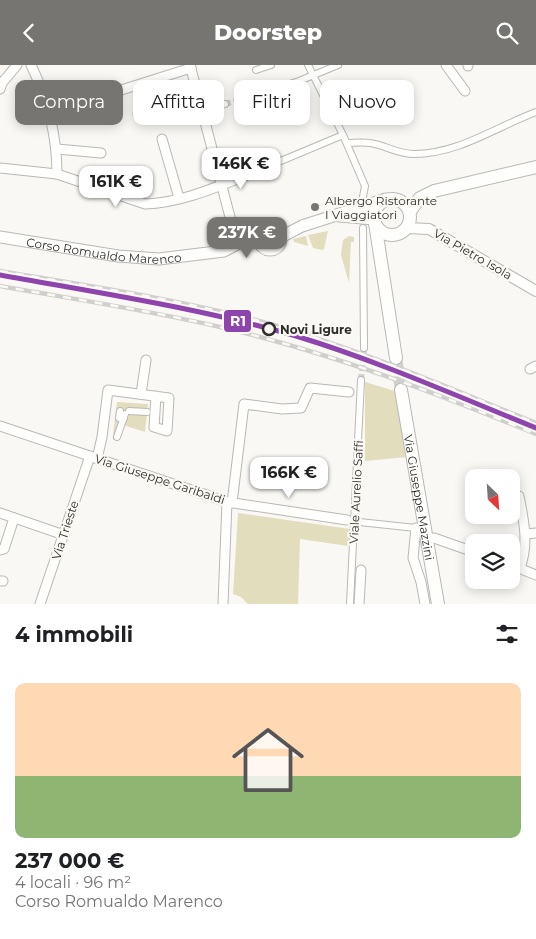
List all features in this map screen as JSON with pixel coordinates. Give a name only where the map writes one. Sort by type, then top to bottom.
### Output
[{"type":"main road","points":[[278,233],[279,245],[274,249],[267,250],[260,246],[258,238],[262,231],[268,228],[278,233],[388,199],[536,167]]},
{"type":"main road","points":[[410,211],[425,195],[458,183]]},
{"type":"main road","points":[[374,221],[379,230],[390,235],[400,234],[407,228],[411,220],[410,211],[401,200],[388,199],[375,209],[374,221],[376,253],[396,358]]},
{"type":"main road","points":[[334,216],[374,221]]},
{"type":"main road","name":"Corso Romualdo Marenco","points":[[0,237],[118,256],[160,259],[224,251],[262,231]]},
{"type":"main road","points":[[376,253],[390,235]]},
{"type":"main road","name":"Corso Romualdo Marenco","points":[[235,245],[260,246]]},
{"type":"main road","name":"Via Giuseppe Mazzini","points":[[401,390],[423,532],[438,604]]},
{"type":"street","points":[[1,84],[17,65]]},
{"type":"street","points":[[30,65],[37,80]]},
{"type":"street","points":[[256,69],[271,65]]},
{"type":"street","points":[[308,65],[347,143],[365,186],[362,202]]},
{"type":"street","points":[[299,80],[338,65]]},
{"type":"street","points":[[446,65],[465,91]]},
{"type":"street","points":[[123,89],[190,67],[194,80]]},
{"type":"street","points":[[347,143],[370,143],[398,153],[421,154],[458,147],[536,112]]},
{"type":"street","points":[[53,125],[58,149],[58,174]]},
{"type":"street","points":[[205,125],[235,236],[235,245]]},
{"type":"street","points":[[0,167],[58,174],[146,204],[160,203],[179,199],[221,185],[343,135]]},
{"type":"street","points":[[162,139],[179,199]]},
{"type":"street","points":[[58,149],[101,153]]},
{"type":"street","points":[[363,228],[364,348]]},
{"type":"street","name":"Via Pietro Isola","points":[[407,228],[429,229],[536,291]]},
{"type":"street","points":[[363,251],[376,253]]},
{"type":"street","points":[[146,361],[141,394],[156,396]]},
{"type":"street","name":"Viale Aurelio Saffi","points":[[350,604],[350,521],[361,379]]},
{"type":"street","points":[[223,604],[230,502],[244,405],[291,409],[301,407],[310,388],[360,393]]},
{"type":"street","name":"Via Trieste","points":[[40,604],[64,535],[102,437],[108,390],[141,394]]},
{"type":"street","points":[[116,436],[124,412],[147,412]]},
{"type":"street","name":"Via Giuseppe Garibaldi","points":[[0,426],[230,502],[350,521]]},
{"type":"street","points":[[520,496],[526,535],[526,553],[520,561]]},
{"type":"street","points":[[0,513],[64,535]]},
{"type":"street","points":[[0,550],[4,549],[14,518]]},
{"type":"street","points":[[350,521],[423,532],[465,549]]},
{"type":"street","points":[[423,532],[413,558],[421,582],[425,604]]},
{"type":"street","points":[[526,535],[536,533]]},
{"type":"street","points":[[520,569],[536,575]]},
{"type":"street","points":[[359,604],[361,570]]},
{"type":"shaded area","points":[[328,231],[324,249],[313,248],[308,235]]},
{"type":"shaded area","points":[[306,236],[308,246],[294,242],[293,239]]},
{"type":"shaded area","points":[[349,236],[354,237],[354,242],[351,242],[349,283],[341,255],[343,240]]},
{"type":"shaded area","points":[[365,382],[398,392],[407,457],[365,461]]},
{"type":"shaded area","points":[[117,402],[148,404],[145,432],[123,425],[118,437],[113,435]]},
{"type":"shaded area","points":[[238,513],[350,529],[348,546],[300,539],[298,604],[248,604],[241,597],[233,594]]},
{"type":"tunnel","points":[[225,104],[234,101]]},
{"type":"tunnel","points":[[361,380],[364,348]]},
{"type":"tunnel","points":[[396,358],[401,390]]},
{"type":"railway","points":[[0,271],[165,300],[263,322],[367,356],[536,423]]},
{"type":"railway","points":[[0,286],[165,315],[301,348],[380,374],[536,434]]},
{"type":"transit line","name":"R1","points":[[0,275],[186,309],[296,336],[387,368],[536,428]]},
{"type":"place","name":"Albergo Ristorante I Viaggiatori","points":[[315,207]]},
{"type":"place","name":"Novi Ligure","points":[[269,329]]}]
